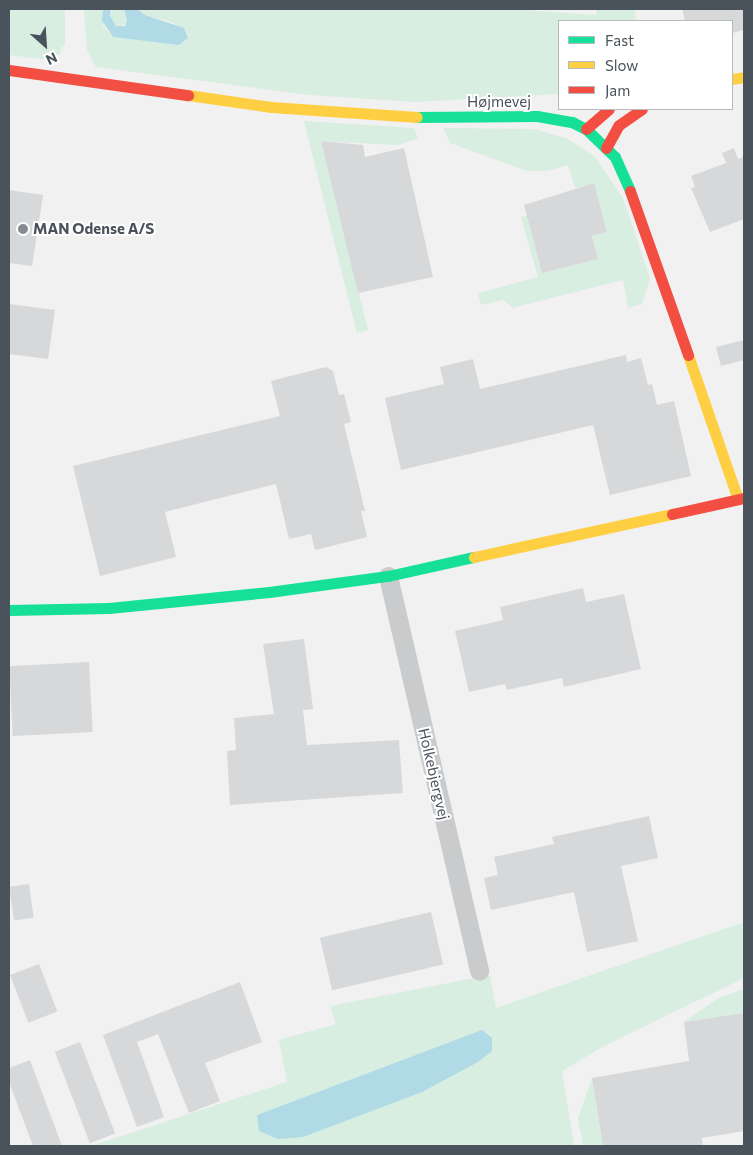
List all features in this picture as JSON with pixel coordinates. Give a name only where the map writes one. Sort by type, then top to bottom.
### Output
[{"type":"street","name":"Højmevej","points":[[9,70],[271,107],[421,117],[537,116],[572,122],[586,129],[615,157],[627,182],[741,499]]},
{"type":"street","points":[[586,129],[608,110]]},
{"type":"street","points":[[606,148],[619,125],[641,110]]},
{"type":"street","points":[[9,610],[109,608],[269,592],[388,576],[741,499]]},
{"type":"street","name":"Holkebjergvej","points":[[388,576],[479,972]]},
{"type":"green space","points":[[119,8],[125,11],[128,17],[125,23],[119,26],[113,23],[110,17],[113,11]]},
{"type":"green space","points":[[9,9],[65,9],[65,45],[61,48],[61,53],[49,60],[9,55]]},
{"type":"green space","points":[[84,9],[103,9],[103,26],[113,37],[179,44],[186,40],[174,23],[145,15],[137,9],[512,9],[596,15],[597,9],[634,9],[637,20],[558,20],[558,94],[415,102],[309,95],[96,67],[87,50]]},
{"type":"green space","points":[[304,121],[414,128],[418,139],[397,145],[321,141],[368,330],[357,333]]},
{"type":"green space","points":[[443,128],[535,129],[568,139],[595,157],[623,198],[650,278],[642,304],[628,308],[623,280],[512,308],[504,300],[481,305],[478,293],[538,277],[521,217],[527,216],[542,273],[598,259],[592,236],[607,232],[594,184],[575,188],[568,165],[547,171],[527,171],[450,143]]},
{"type":"green space","points":[[744,922],[744,978],[602,1047],[562,1071],[574,1146],[91,1146],[287,1082],[279,1040],[336,1024],[330,1006],[490,975],[496,1008]]},
{"type":"green space","points":[[744,989],[744,1013],[684,1022],[717,999]]},
{"type":"green space","points":[[592,1078],[603,1146],[583,1146],[578,1118]]},
{"type":"water","points":[[103,9],[111,9],[110,16],[116,26],[125,26],[127,20],[124,9],[137,9],[145,15],[184,28],[188,38],[179,45],[113,37],[102,21]]},
{"type":"water","points":[[482,1030],[492,1038],[492,1051],[478,1062],[422,1092],[303,1137],[278,1139],[259,1131],[257,1115]]},
{"type":"building","points":[[682,9],[744,9],[744,30],[733,33],[733,20],[685,20]]},
{"type":"building","points":[[321,141],[363,145],[365,157],[404,148],[433,277],[358,293]]},
{"type":"building","points":[[734,148],[738,159],[744,156],[744,219],[710,232],[691,188],[695,187],[691,176],[726,163],[722,153]]},
{"type":"building","points":[[594,183],[607,232],[592,236],[598,259],[542,273],[524,205]]},
{"type":"building","name":"MAN Odense A/S","points":[[9,190],[43,195],[32,266],[9,263]]},
{"type":"building","points":[[9,304],[55,310],[48,359],[9,354]]},
{"type":"building","points":[[744,340],[744,360],[721,366],[716,347]]},
{"type":"building","points":[[626,355],[627,362],[641,358],[648,385],[652,384],[657,405],[674,401],[691,476],[610,495],[593,425],[401,470],[385,398],[444,384],[440,367],[473,359],[480,389]]},
{"type":"building","points":[[326,367],[333,371],[339,395],[344,394],[351,422],[344,424],[365,511],[361,511],[367,537],[315,550],[311,534],[289,539],[276,484],[165,512],[176,557],[100,576],[73,466],[280,416],[271,381]]},
{"type":"building","points":[[583,588],[586,602],[624,594],[641,669],[564,687],[562,678],[507,690],[505,684],[469,692],[455,631],[503,620],[500,607]]},
{"type":"building","points":[[304,639],[313,709],[303,710],[307,745],[399,740],[403,793],[230,805],[227,751],[236,750],[234,718],[274,714],[263,644]]},
{"type":"building","points":[[89,662],[93,732],[13,736],[9,666]]},
{"type":"building","points":[[649,816],[658,858],[621,866],[638,941],[587,952],[574,892],[491,910],[484,878],[498,875],[494,857],[554,844],[552,837]]},
{"type":"building","points":[[29,884],[34,918],[14,920],[9,887]]},
{"type":"building","points":[[431,912],[443,965],[332,990],[320,938]]},
{"type":"building","points":[[39,964],[57,1012],[28,1023],[10,975]]},
{"type":"building","points":[[240,982],[262,1042],[205,1063],[220,1101],[189,1113],[158,1034],[137,1042],[164,1117],[137,1127],[103,1035]]},
{"type":"building","points":[[744,1013],[744,1131],[702,1138],[703,1146],[603,1146],[592,1078],[689,1061],[684,1022]]},
{"type":"building","points":[[80,1042],[115,1133],[90,1143],[55,1052]]},
{"type":"building","points":[[30,1060],[62,1146],[33,1146],[9,1082],[9,1068]]},
{"type":"traffic: fast","points":[[417,117],[537,116],[572,122],[586,129],[615,157],[630,191]]},
{"type":"traffic: fast","points":[[9,610],[109,608],[269,592],[388,576],[474,557]]},
{"type":"traffic: slow","points":[[733,79],[744,77]]},
{"type":"traffic: slow","points":[[188,95],[271,107],[417,117]]},
{"type":"traffic: slow","points":[[688,355],[738,499]]},
{"type":"traffic: slow","points":[[474,557],[672,514]]},
{"type":"traffic: jam","points":[[9,70],[188,95]]},
{"type":"traffic: jam","points":[[586,129],[608,110]]},
{"type":"traffic: jam","points":[[606,148],[619,125],[641,110]]},
{"type":"traffic: jam","points":[[630,191],[688,355]]},
{"type":"traffic: jam","points":[[672,514],[744,498]]},
{"type":"place","name":"MAN Odense A/S","points":[[23,229]]}]
